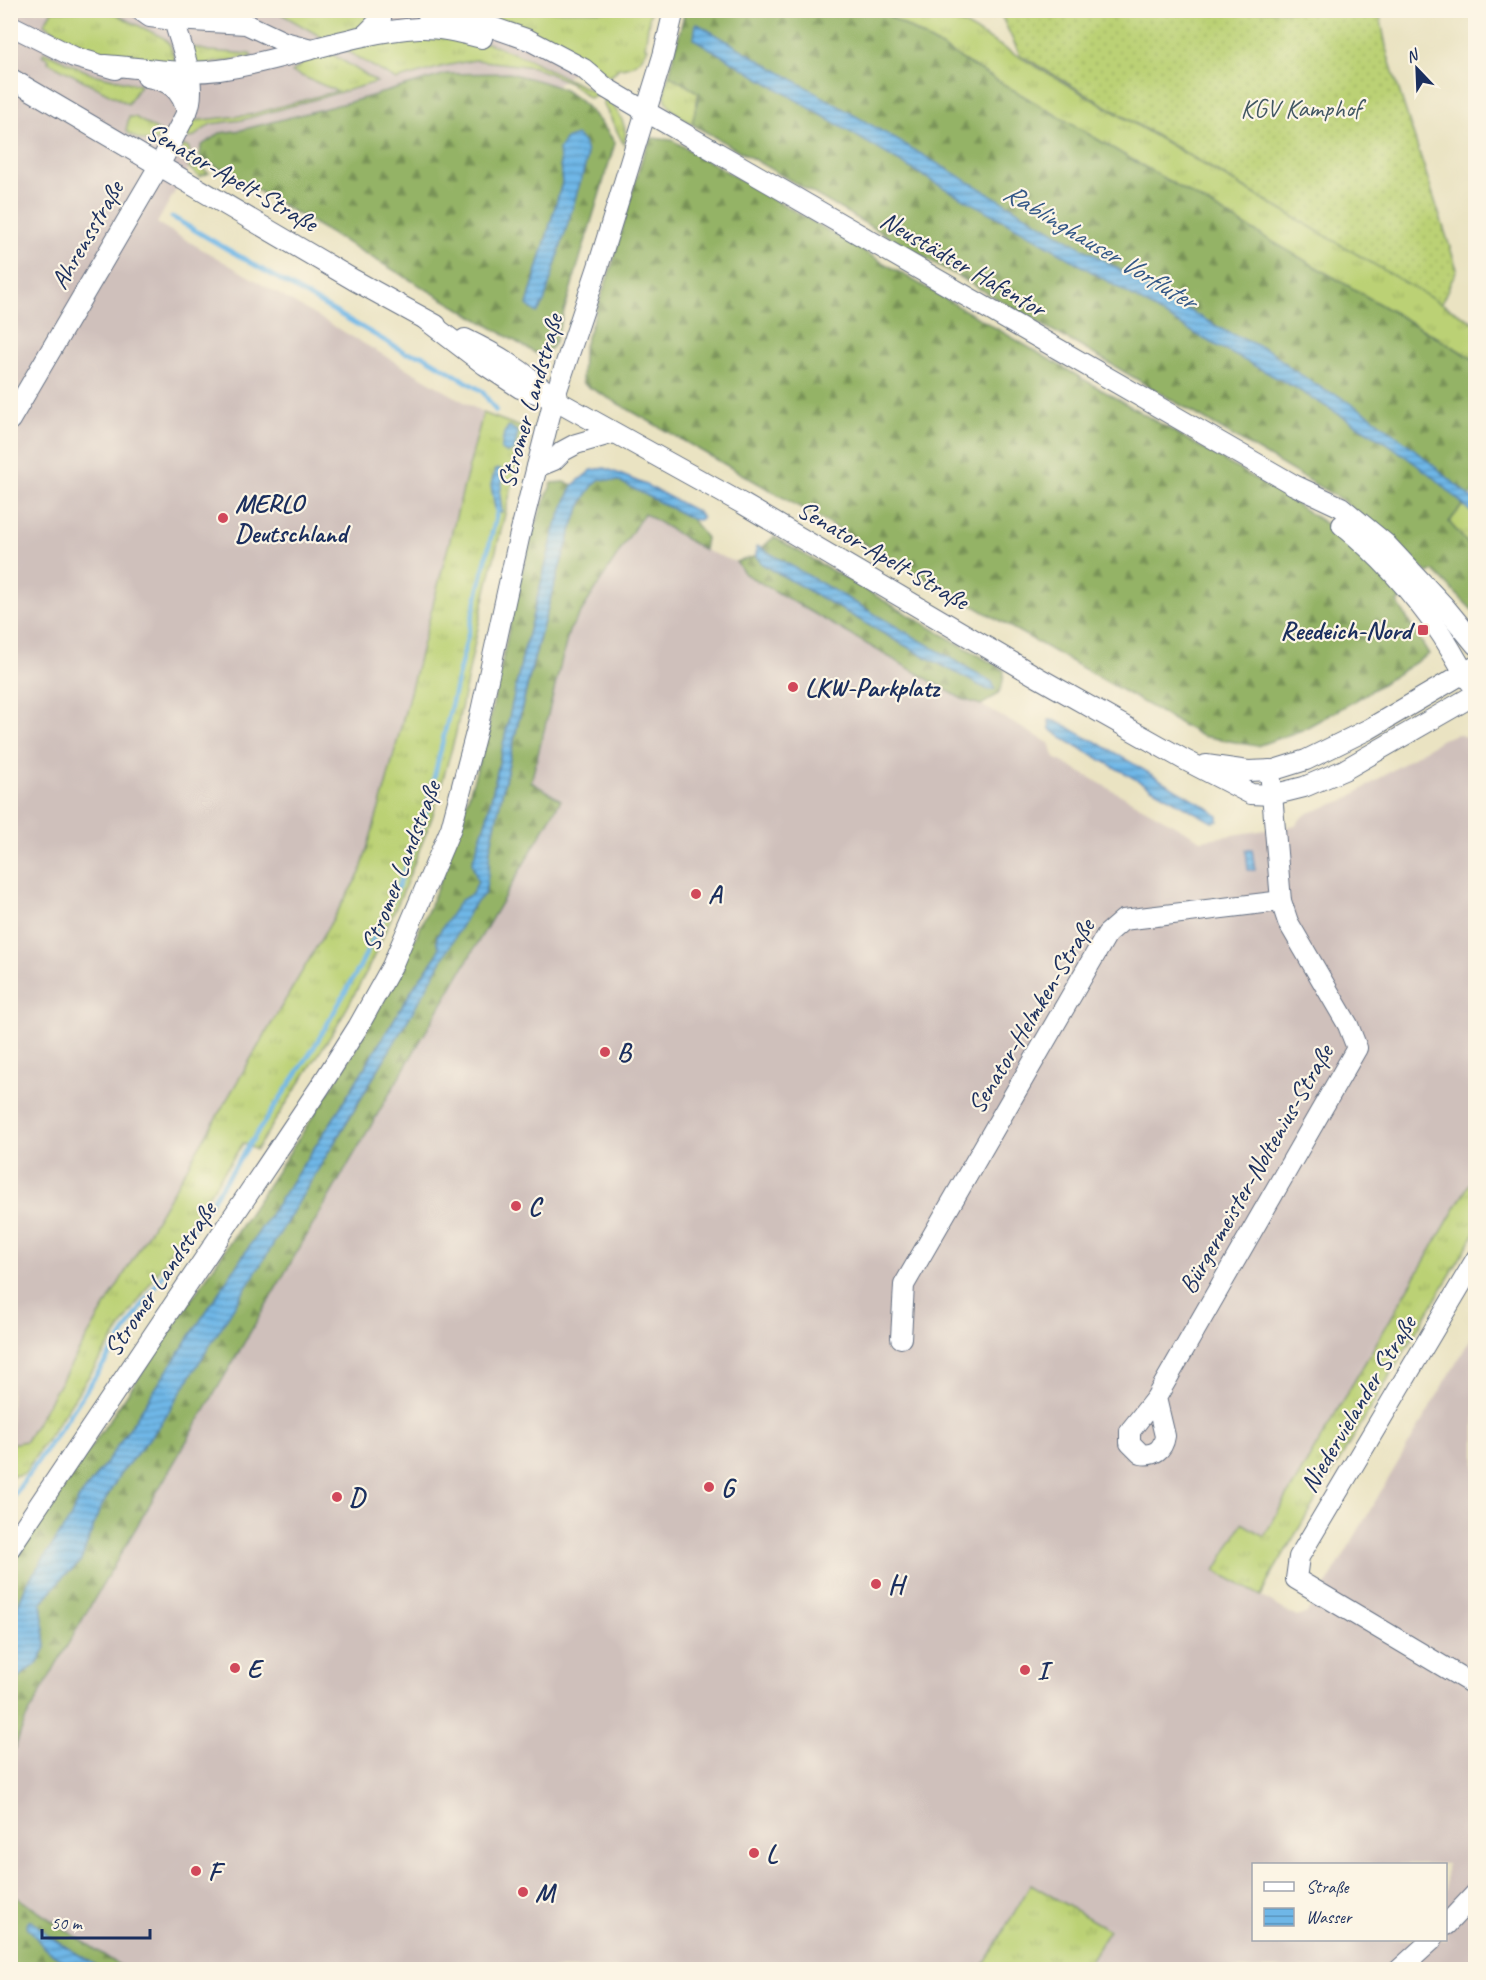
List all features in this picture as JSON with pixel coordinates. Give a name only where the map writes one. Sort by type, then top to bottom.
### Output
[{"type":"street","points":[[140,10],[150,16],[174,20],[246,24],[284,42],[314,49]]},
{"type":"street","points":[[365,35],[381,19],[381,10]]},
{"type":"street","name":"Neustädter Hafentor","points":[[425,10],[483,24],[529,40],[584,69],[606,88],[645,111],[1294,485],[1341,507],[1386,544],[1444,606],[1476,645]]},
{"type":"street","name":"Stromer Landstraße","points":[[10,1548],[320,1087],[358,1027],[392,966],[451,828],[478,725],[519,538],[554,399],[598,267],[663,56],[674,10]]},
{"type":"street","name":"Ahrensstraße","points":[[10,420],[159,166],[187,112],[192,90],[174,20]]},
{"type":"street","name":"Neustädter Hafentor","points":[[10,25],[74,57],[105,65],[127,74],[169,82],[179,91],[187,112]]},
{"type":"street","name":"Neustädter Hafentor","points":[[105,65],[188,72],[241,67],[365,35],[420,28],[442,29],[495,41],[575,78],[606,88]]},
{"type":"street","name":"Senator-Apelt-Straße","points":[[10,78],[426,320],[492,352],[528,374],[554,399],[743,504],[1039,678],[1183,759],[1251,794],[1272,795],[1304,787],[1344,770],[1476,694]]},
{"type":"street","points":[[537,467],[554,460],[576,444],[614,433]]},
{"type":"street","name":"Neustädter Hafentor","points":[[1294,485],[1360,540],[1401,582],[1470,669]]},
{"type":"street","points":[[1470,669],[1476,689]]},
{"type":"street","name":"Senator-Apelt-Straße","points":[[1183,759],[1248,771],[1270,770],[1306,760],[1339,744],[1470,669]]},
{"type":"street","points":[[1270,770],[1281,901]]},
{"type":"street","name":"Senator-Helmken-Straße","points":[[901,1338],[904,1285],[1107,934],[1124,920],[1281,901]]},
{"type":"street","name":"Bürgermeister-Noltenius-Straße","points":[[1156,1398],[1357,1048],[1348,1025],[1288,922],[1281,901]]},
{"type":"street","name":"Niedervielander Straße","points":[[1476,1259],[1299,1557],[1296,1578],[1476,1686]]},
{"type":"street","points":[[1447,1924],[1476,1893]]},
{"type":"street","points":[[1399,1970],[1431,1941]]},
{"type":"shaded area","points":[[10,11],[513,11],[594,56],[556,86],[509,73],[446,74],[361,99],[241,130],[220,133],[201,146],[157,223],[483,413],[385,788],[360,873],[26,1442],[11,1444]]},
{"type":"shaded area","points":[[645,513],[704,550],[736,562],[745,574],[962,699],[981,705],[1049,743],[1055,758],[1201,840],[1297,825],[1300,819],[1308,813],[1345,800],[1442,739],[1457,734],[1469,738],[1475,746],[1475,1174],[1264,1537],[1242,1523],[1216,1571],[1297,1617],[1307,1613],[1328,1582],[1475,1331],[1475,1969],[1085,1969],[1108,1930],[1031,1884],[981,1969],[125,1969],[11,1893],[10,1808],[13,1796],[11,1795],[10,1758],[25,1721],[561,800],[531,782],[569,631]]},
{"type":"green space","points":[[52,11],[109,11],[164,38],[170,45],[177,66],[112,56],[70,40],[44,24]]},
{"type":"green space","points":[[276,11],[368,11],[371,16],[368,25],[323,38]]},
{"type":"green space","points":[[452,11],[647,11],[650,12],[645,47],[648,48],[636,63],[619,68],[610,77],[567,52]]},
{"type":"green space","points":[[685,11],[881,11],[1475,360],[1475,490],[1449,522],[1475,552],[1475,613],[1434,571],[1428,573],[1342,500],[1111,364],[692,124],[699,93],[669,75]]},
{"type":"green space","points":[[881,11],[941,11],[1475,323],[1475,360],[1037,104]]},
{"type":"green space","name":"KGV Kamphof","points":[[999,11],[1379,11],[1388,56],[1457,269],[1441,304],[1020,55]]},
{"type":"green space","points":[[413,32],[487,43],[529,59],[599,95],[589,98],[569,82],[533,67],[475,60],[396,80],[343,49]]},
{"type":"green space","points":[[188,46],[209,51],[250,54],[252,57],[192,66]]},
{"type":"green space","points":[[45,52],[92,74],[140,85],[128,104],[48,62],[49,59],[42,55]]},
{"type":"green space","points":[[329,52],[377,82],[242,120],[211,124],[192,138],[184,137],[193,121],[249,115],[337,91],[292,72],[312,56]]},
{"type":"green space","points":[[509,73],[555,86],[573,96],[590,110],[615,143],[554,344],[543,352],[537,354],[200,157],[201,146],[220,133],[241,130],[361,99],[446,74]],"holes":[[[560,163],[586,163],[527,305],[562,183]]]},
{"type":"green space","points":[[669,75],[699,93],[692,124],[668,105],[665,92]]},
{"type":"green space","points":[[606,99],[622,120],[625,132],[624,145],[603,103]]},
{"type":"green space","points":[[129,117],[135,117],[167,136],[156,141],[136,138],[126,131]]},
{"type":"green space","points":[[652,138],[672,140],[1269,487],[1328,525],[1366,558],[1402,599],[1397,602],[1429,654],[1356,700],[1302,730],[1257,746],[1202,736],[582,383],[583,349],[612,265],[643,155]]},
{"type":"green space","points":[[182,145],[189,148],[191,161],[209,173],[199,177],[192,170],[184,160]]},
{"type":"green space","points":[[483,413],[526,429],[484,599],[455,737],[432,817],[402,894],[367,971],[337,1026],[256,1150],[243,1143],[24,1474],[11,1476],[10,1444],[26,1441],[360,873],[385,788]]},
{"type":"green space","points":[[600,479],[619,481],[692,519],[706,538],[704,550],[644,513],[569,631],[531,782],[561,800],[57,1663],[25,1721],[11,1758],[11,1695],[19,1677],[38,1663],[46,1647],[41,1603],[63,1577],[80,1563],[99,1511],[120,1474],[160,1425],[355,1109],[472,907],[485,893],[490,849],[505,779],[549,605],[580,508],[586,496]]},
{"type":"green space","points":[[564,482],[573,485],[556,525],[524,650],[487,818],[472,863],[478,882],[472,894],[460,901],[437,955],[414,987],[332,1121],[109,1459],[78,1500],[71,1519],[27,1583],[11,1622],[11,1564],[203,1283],[312,1117],[378,1010],[417,935],[444,870],[481,754],[514,606],[540,512],[552,483]]},
{"type":"green space","points":[[1463,505],[1475,516],[1475,552],[1449,522]]},
{"type":"green space","points":[[774,537],[1004,670],[1003,683],[999,692],[981,705],[962,699],[745,574],[736,562],[756,556],[762,564],[902,644],[762,548]]},
{"type":"green space","points":[[1475,1174],[1475,1233],[1270,1577],[1261,1596],[1215,1571],[1242,1523],[1264,1536]]},
{"type":"green space","points":[[1031,1884],[1109,1930],[1085,1969],[981,1969]]},
{"type":"green space","points":[[10,1893],[125,1969],[102,1969],[48,1936],[33,1921],[44,1948],[79,1969],[17,1969],[11,1961]]},
{"type":"water","points":[[696,23],[1223,330],[1272,352],[1293,370],[1368,414],[1413,448],[1475,501],[1475,516],[1436,479],[1387,443],[1292,386],[1199,336],[1032,236],[937,184],[694,39]]},
{"type":"water","points":[[576,135],[586,147],[586,163],[544,302],[537,313],[527,305],[562,183],[559,149],[566,139]]},
{"type":"water","points":[[509,426],[518,432],[514,451],[507,453],[501,450],[504,433]]},
{"type":"water","points":[[605,468],[646,485],[698,512],[702,518],[692,519],[619,481],[600,479],[586,496],[566,547],[530,673],[490,849],[485,893],[472,907],[419,1001],[271,1248],[160,1425],[120,1474],[99,1511],[80,1563],[63,1577],[41,1603],[46,1647],[38,1663],[19,1677],[11,1695],[11,1622],[27,1583],[70,1519],[78,1500],[109,1459],[332,1121],[414,987],[437,955],[439,947],[437,936],[460,901],[472,894],[478,882],[472,863],[487,818],[524,650],[556,525],[573,485],[592,470]]},
{"type":"water","points":[[500,469],[504,472],[500,494],[502,512],[496,514],[491,485],[495,470]]},
{"type":"water","points":[[757,546],[992,682],[995,689],[988,690],[902,644],[762,564],[756,556]]},
{"type":"water","points":[[1049,720],[1060,723],[1095,741],[1208,808],[1218,816],[1218,821],[1212,822],[1069,742],[1050,729]]},
{"type":"water","points":[[1252,849],[1255,870],[1248,870],[1246,850]]},
{"type":"water","points":[[28,1921],[33,1921],[48,1936],[102,1969],[79,1969],[67,1963],[44,1948],[27,1926]]},
{"type":"waterway","points":[[172,217],[406,353],[422,355],[482,391],[496,411]]},
{"type":"waterway","points":[[10,1501],[313,1049],[359,968],[395,894],[423,824],[498,508]]},
{"type":"place","name":"MERLO Deutschland","points":[[223,518]]},
{"type":"place","name":"Reedeich-Nord","points":[[1423,630]]},
{"type":"place","name":"LKW-Parkplatz","points":[[793,687]]},
{"type":"place","name":"A","points":[[696,894]]},
{"type":"place","name":"B","points":[[605,1052]]},
{"type":"place","name":"C","points":[[516,1206]]},
{"type":"place","name":"G","points":[[709,1487]]},
{"type":"place","name":"D","points":[[337,1497]]},
{"type":"place","name":"H","points":[[876,1584]]},
{"type":"place","name":"E","points":[[235,1668]]},
{"type":"place","name":"I","points":[[1025,1670]]},
{"type":"place","name":"L","points":[[754,1853]]},
{"type":"place","name":"F","points":[[196,1871]]},
{"type":"place","name":"M","points":[[523,1892]]},
{"type":"water label","name":"Rablinghauser Vorfluter","points":[[1100,246]]}]
